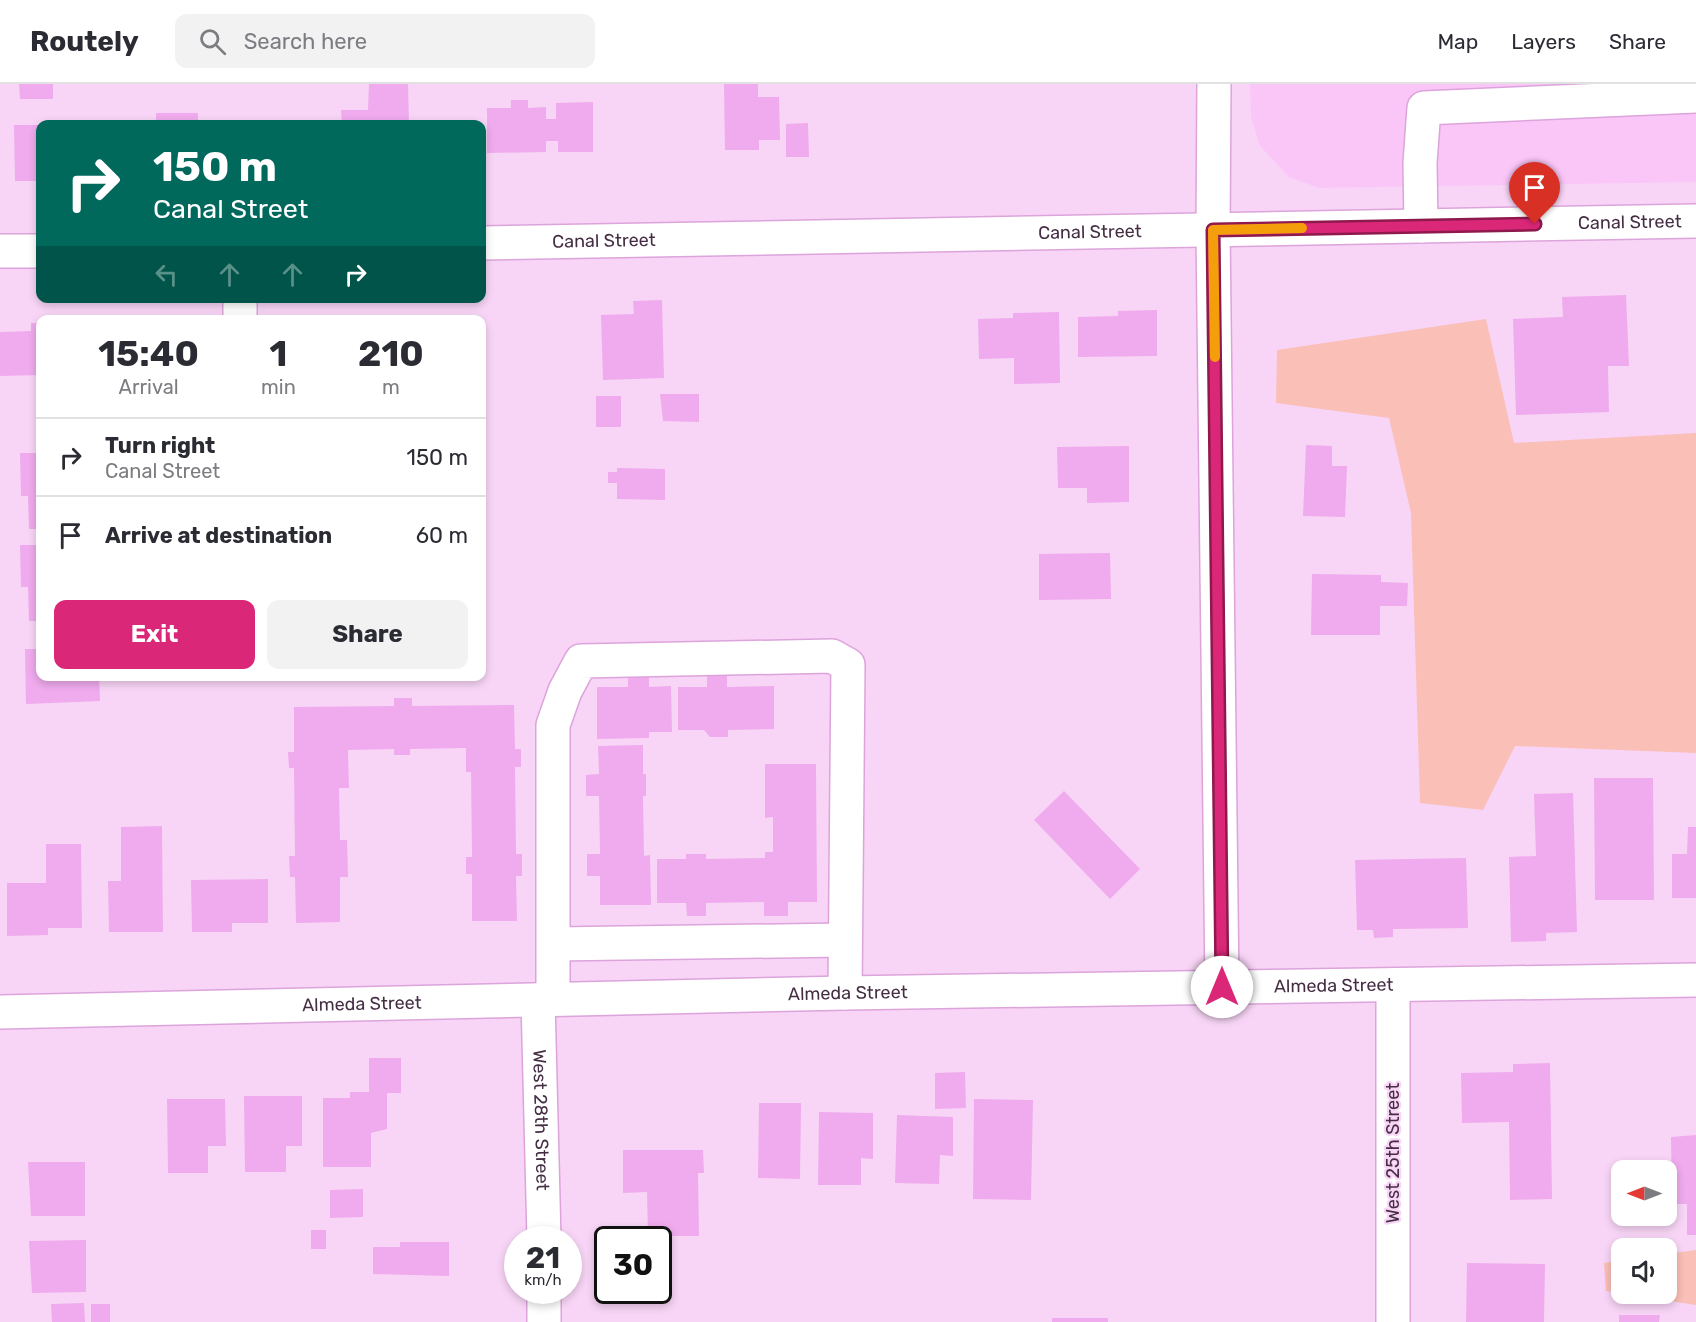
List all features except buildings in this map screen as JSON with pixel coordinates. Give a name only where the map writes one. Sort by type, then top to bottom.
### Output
[{"type":"street","points":[[1214,84],[1213,230],[1222,987]]},
{"type":"street","points":[[1421,226],[1420,163],[1424,108],[1696,96]]},
{"type":"street","name":"Canal Street","points":[[486,243],[1696,221]]},
{"type":"street","points":[[0,251],[36,250]]},
{"type":"street","name":"West 28th Street","points":[[544,1226],[545,1000],[554,944],[553,725],[565,691],[581,661],[832,656],[848,665],[845,940]]},
{"type":"street","points":[[554,944],[845,940],[844,993]]},
{"type":"street","name":"Almeda Street","points":[[0,1012],[844,993],[1696,980]]},
{"type":"street","name":"West 25th Street","points":[[1393,985],[1393,1322]]},
{"type":"street","points":[[544,1304],[544,1322]]},
{"type":"shaded area","points":[[1250,84],[1696,84],[1696,182],[1319,188],[1289,177],[1260,146],[1251,117]]},
{"type":"shaded area","points":[[1486,319],[1514,443],[1696,433],[1696,753],[1515,746],[1483,810],[1420,803],[1411,513],[1389,418],[1276,403],[1277,350]]},
{"type":"shaded area","points":[[1696,1250],[1696,1305],[1677,1302],[1677,1253]]},
{"type":"shaded area","points":[[1611,1262],[1611,1292],[1606,1291],[1604,1263]]},
{"type":"slow traffic","points":[[1215,357],[1213,230],[1302,228]]},
{"type":"route","points":[[1222,987],[1213,230],[1535,224]]}]
